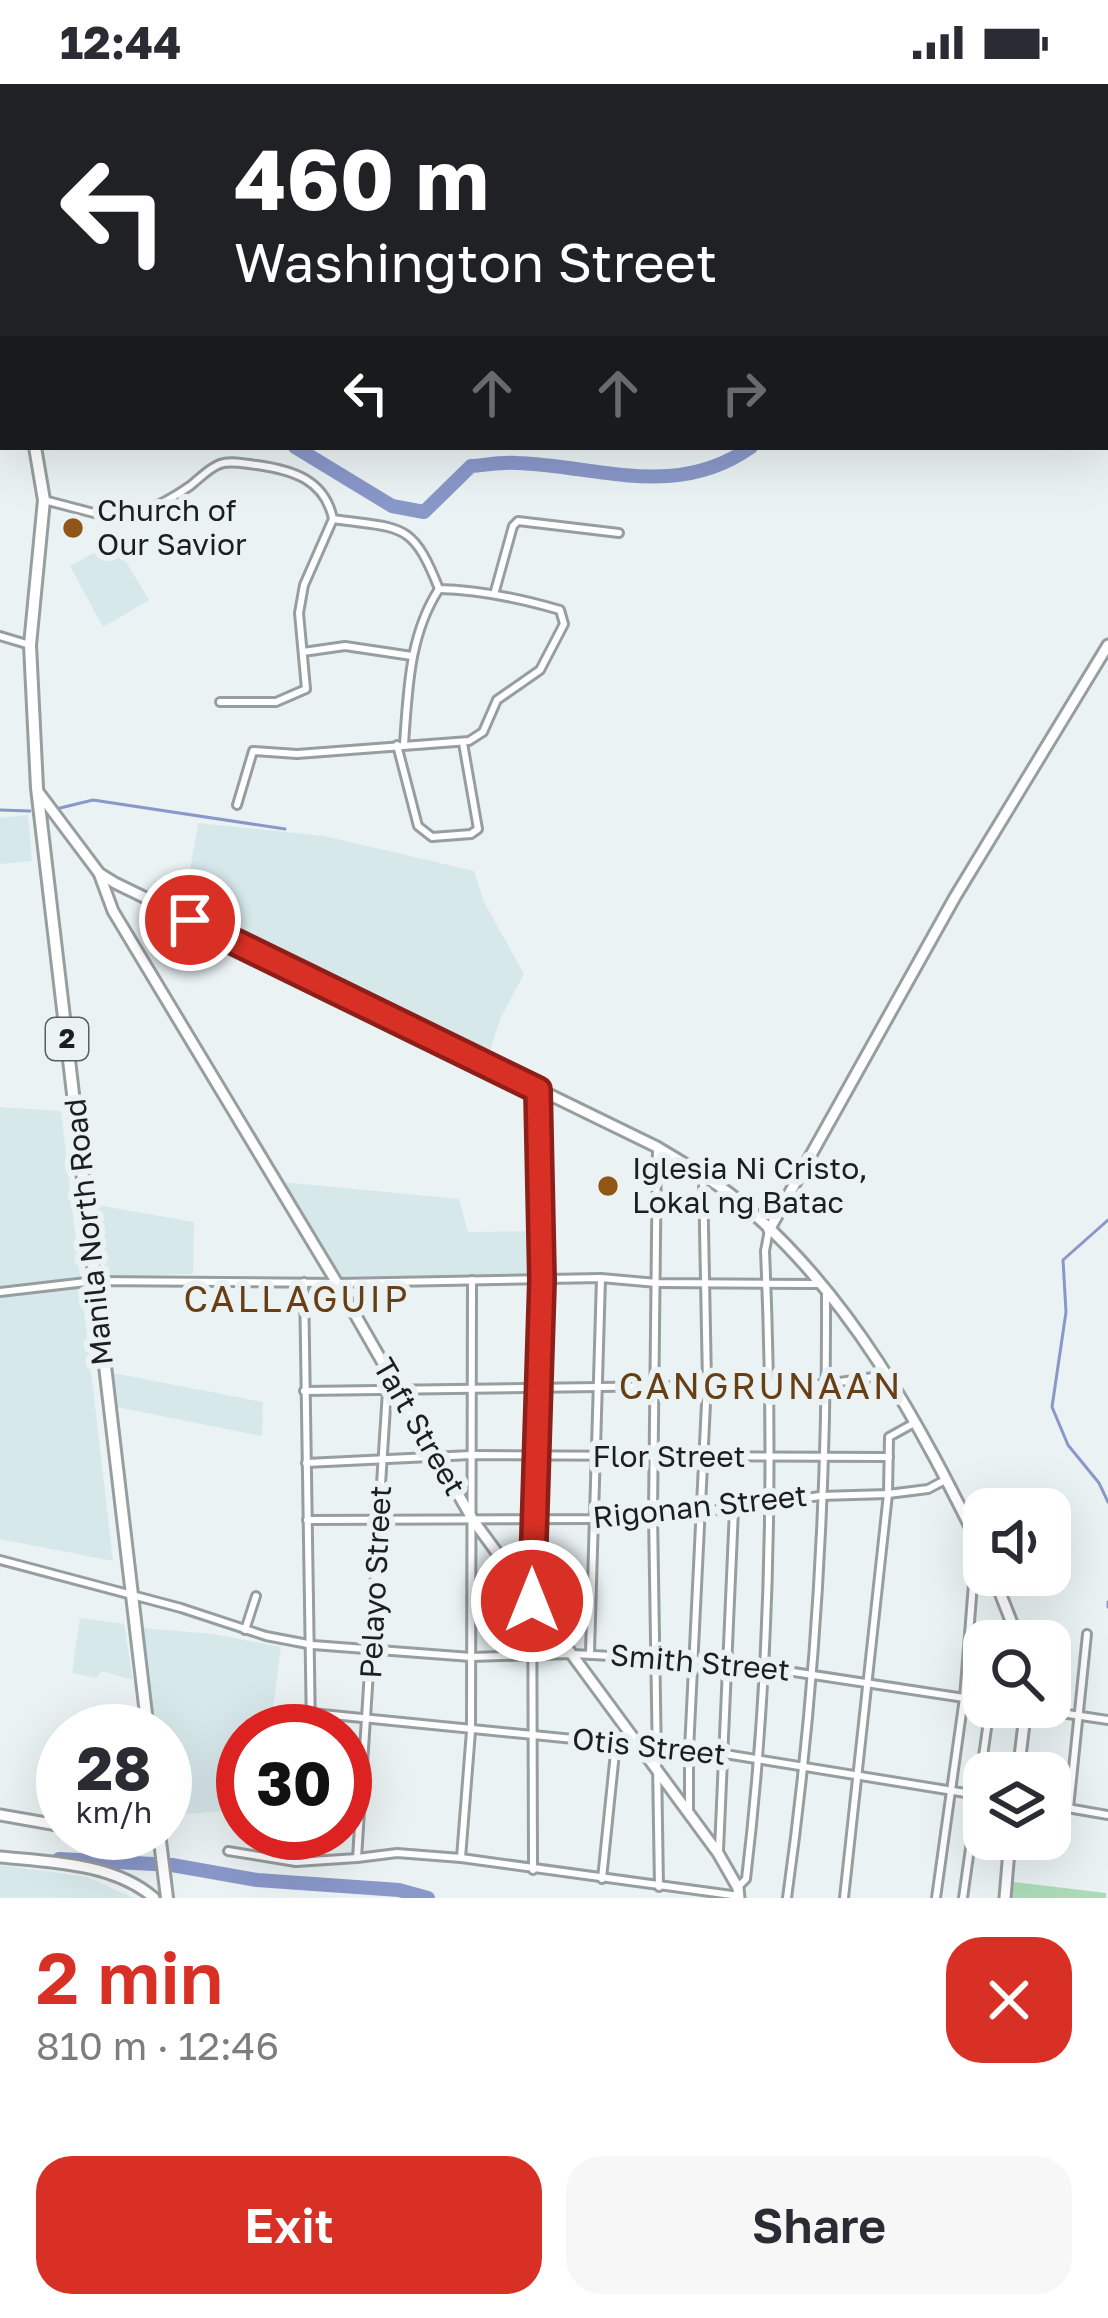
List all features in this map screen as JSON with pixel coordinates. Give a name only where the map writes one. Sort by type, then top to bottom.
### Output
[{"type":"highway","name":"Manila North Road","points":[[36,450],[44,500],[31,644],[37,788],[145,1704]]},
{"type":"highway","points":[[162,1860],[166,1892]]},
{"type":"street","points":[[44,500],[124,517],[141,513],[216,466],[233,462],[274,467],[309,480],[325,495],[333,519],[304,585],[299,613],[308,682],[297,696],[276,702],[220,702]]},
{"type":"street","points":[[333,519],[405,531],[424,551],[439,589]]},
{"type":"street","points":[[495,591],[518,521],[619,533]]},
{"type":"street","points":[[237,805],[253,751],[297,754],[463,743],[483,732],[497,700],[540,670],[564,624],[560,610],[495,591],[439,589]]},
{"type":"street","points":[[439,589],[427,608],[412,656],[400,745],[418,826],[432,837],[471,835],[478,829],[463,743]]},
{"type":"street","points":[[0,636],[31,644]]},
{"type":"street","points":[[372,1856],[397,1853],[461,1858],[741,1895],[766,1668],[771,1501],[769,1230],[955,897],[1108,644]]},
{"type":"street","points":[[303,652],[345,646],[412,656]]},
{"type":"street","points":[[37,788],[99,873],[133,893],[657,1147],[703,1177],[769,1230],[823,1287],[888,1375],[963,1513]]},
{"type":"street","name":"Taft Street","points":[[99,873],[112,911],[337,1283],[393,1391],[473,1520],[689,1812],[741,1895]]},
{"type":"street","points":[[533,1870],[532,1520],[542,1280],[538,1090]]},
{"type":"street","points":[[657,1147],[653,1514],[659,1887]]},
{"type":"street","points":[[689,1812],[707,1382],[703,1177]]},
{"type":"street","points":[[0,1292],[95,1281],[602,1278],[823,1287]]},
{"type":"street","points":[[590,1654],[602,1278]]},
{"type":"street","points":[[461,1858],[471,1731],[472,1280]]},
{"type":"street","points":[[304,1282],[312,1704]]},
{"type":"street","points":[[787,1898],[814,1672],[826,1384],[823,1287]]},
{"type":"street","points":[[304,1391],[826,1384],[888,1375]]},
{"type":"street","name":"Pelayo Street","points":[[369,1704],[382,1459],[393,1391]]},
{"type":"street","points":[[844,1898],[888,1494],[889,1437],[916,1422]]},
{"type":"street","name":"Flor Street","points":[[306,1463],[471,1456],[889,1456]]},
{"type":"street","name":"Rigonan Street","points":[[307,1520],[595,1519],[820,1496],[888,1494],[928,1489],[946,1479]]},
{"type":"street","points":[[718,1853],[734,1508]]},
{"type":"street","name":"Smith Street","points":[[0,1560],[313,1645],[471,1657],[590,1654],[728,1662],[963,1698]]},
{"type":"street","points":[[245,1630],[256,1596]]},
{"type":"street","points":[[1071,1789],[1087,1634]]},
{"type":"street","points":[[936,1898],[963,1704]]},
{"type":"street","points":[[1071,1714],[1108,1720]]},
{"type":"street","name":"Otis Street","points":[[372,1719],[725,1754],[963,1793]]},
{"type":"street","points":[[602,1879],[616,1743]]},
{"type":"street","points":[[1071,1808],[1108,1815]]},
{"type":"street","points":[[0,1815],[36,1821]]},
{"type":"street","points":[[0,1857],[79,1866],[129,1882],[154,1898]]},
{"type":"street","points":[[284,1860],[326,1860]]},
{"type":"street","points":[[963,1898],[969,1860]]},
{"type":"street","points":[[1005,1898],[1008,1860]]},
{"type":"shaded area","points":[[114,542],[149,600],[103,627],[70,566]]},
{"type":"shaded area","points":[[28,815],[32,861],[0,864],[0,818]]},
{"type":"shaded area","points":[[198,823],[324,836],[474,871],[484,902],[524,974],[500,1019],[489,1054],[185,900]]},
{"type":"shaded area","points":[[0,1107],[61,1111],[113,1561],[0,1539]]},
{"type":"shaded area","points":[[282,1182],[459,1199],[468,1232],[538,1231],[538,1274],[338,1277]]},
{"type":"shaded area","points":[[97,1205],[194,1222],[193,1274],[105,1276]]},
{"type":"shaded area","points":[[113,1373],[263,1402],[262,1436],[117,1407]]},
{"type":"shaded area","points":[[80,1618],[124,1624],[133,1680],[101,1671],[97,1678],[72,1673]]},
{"type":"shaded area","points":[[141,1628],[214,1634],[281,1647],[274,1704],[216,1704],[216,1812],[192,1813],[192,1704],[150,1704]]},
{"type":"shaded area","points":[[0,1865],[87,1877],[134,1898],[0,1898]]},
{"type":"green space","points":[[1013,1882],[1106,1893],[1106,1898],[1011,1898]]},
{"type":"waterway","points":[[300,450],[392,506],[424,512],[471,466],[517,463],[666,476],[723,463],[746,450]]},
{"type":"waterway","points":[[56,809],[93,800],[285,829]]},
{"type":"waterway","points":[[0,810],[30,811]]},
{"type":"waterway","points":[[1108,1220],[1063,1260],[1066,1312],[1052,1407],[1068,1445],[1108,1502]]},
{"type":"waterway","points":[[1108,1602],[1108,1607]]},
{"type":"waterway","points":[[78,1860],[172,1865],[257,1880],[399,1890],[428,1898]]},
{"type":"place","name":"Church of Our Savior","points":[[73,528]]},
{"type":"place","name":"Iglesia Ni Cristo, Lokal ng Batac","points":[[608,1186]]},
{"type":"district","name":"CALLAGUIP","points":[[297,1299]]},
{"type":"district","name":"CANGRUNAAN","points":[[761,1386]]},
{"type":"route","points":[[190,920],[538,1090],[542,1280],[532,1601]]}]
